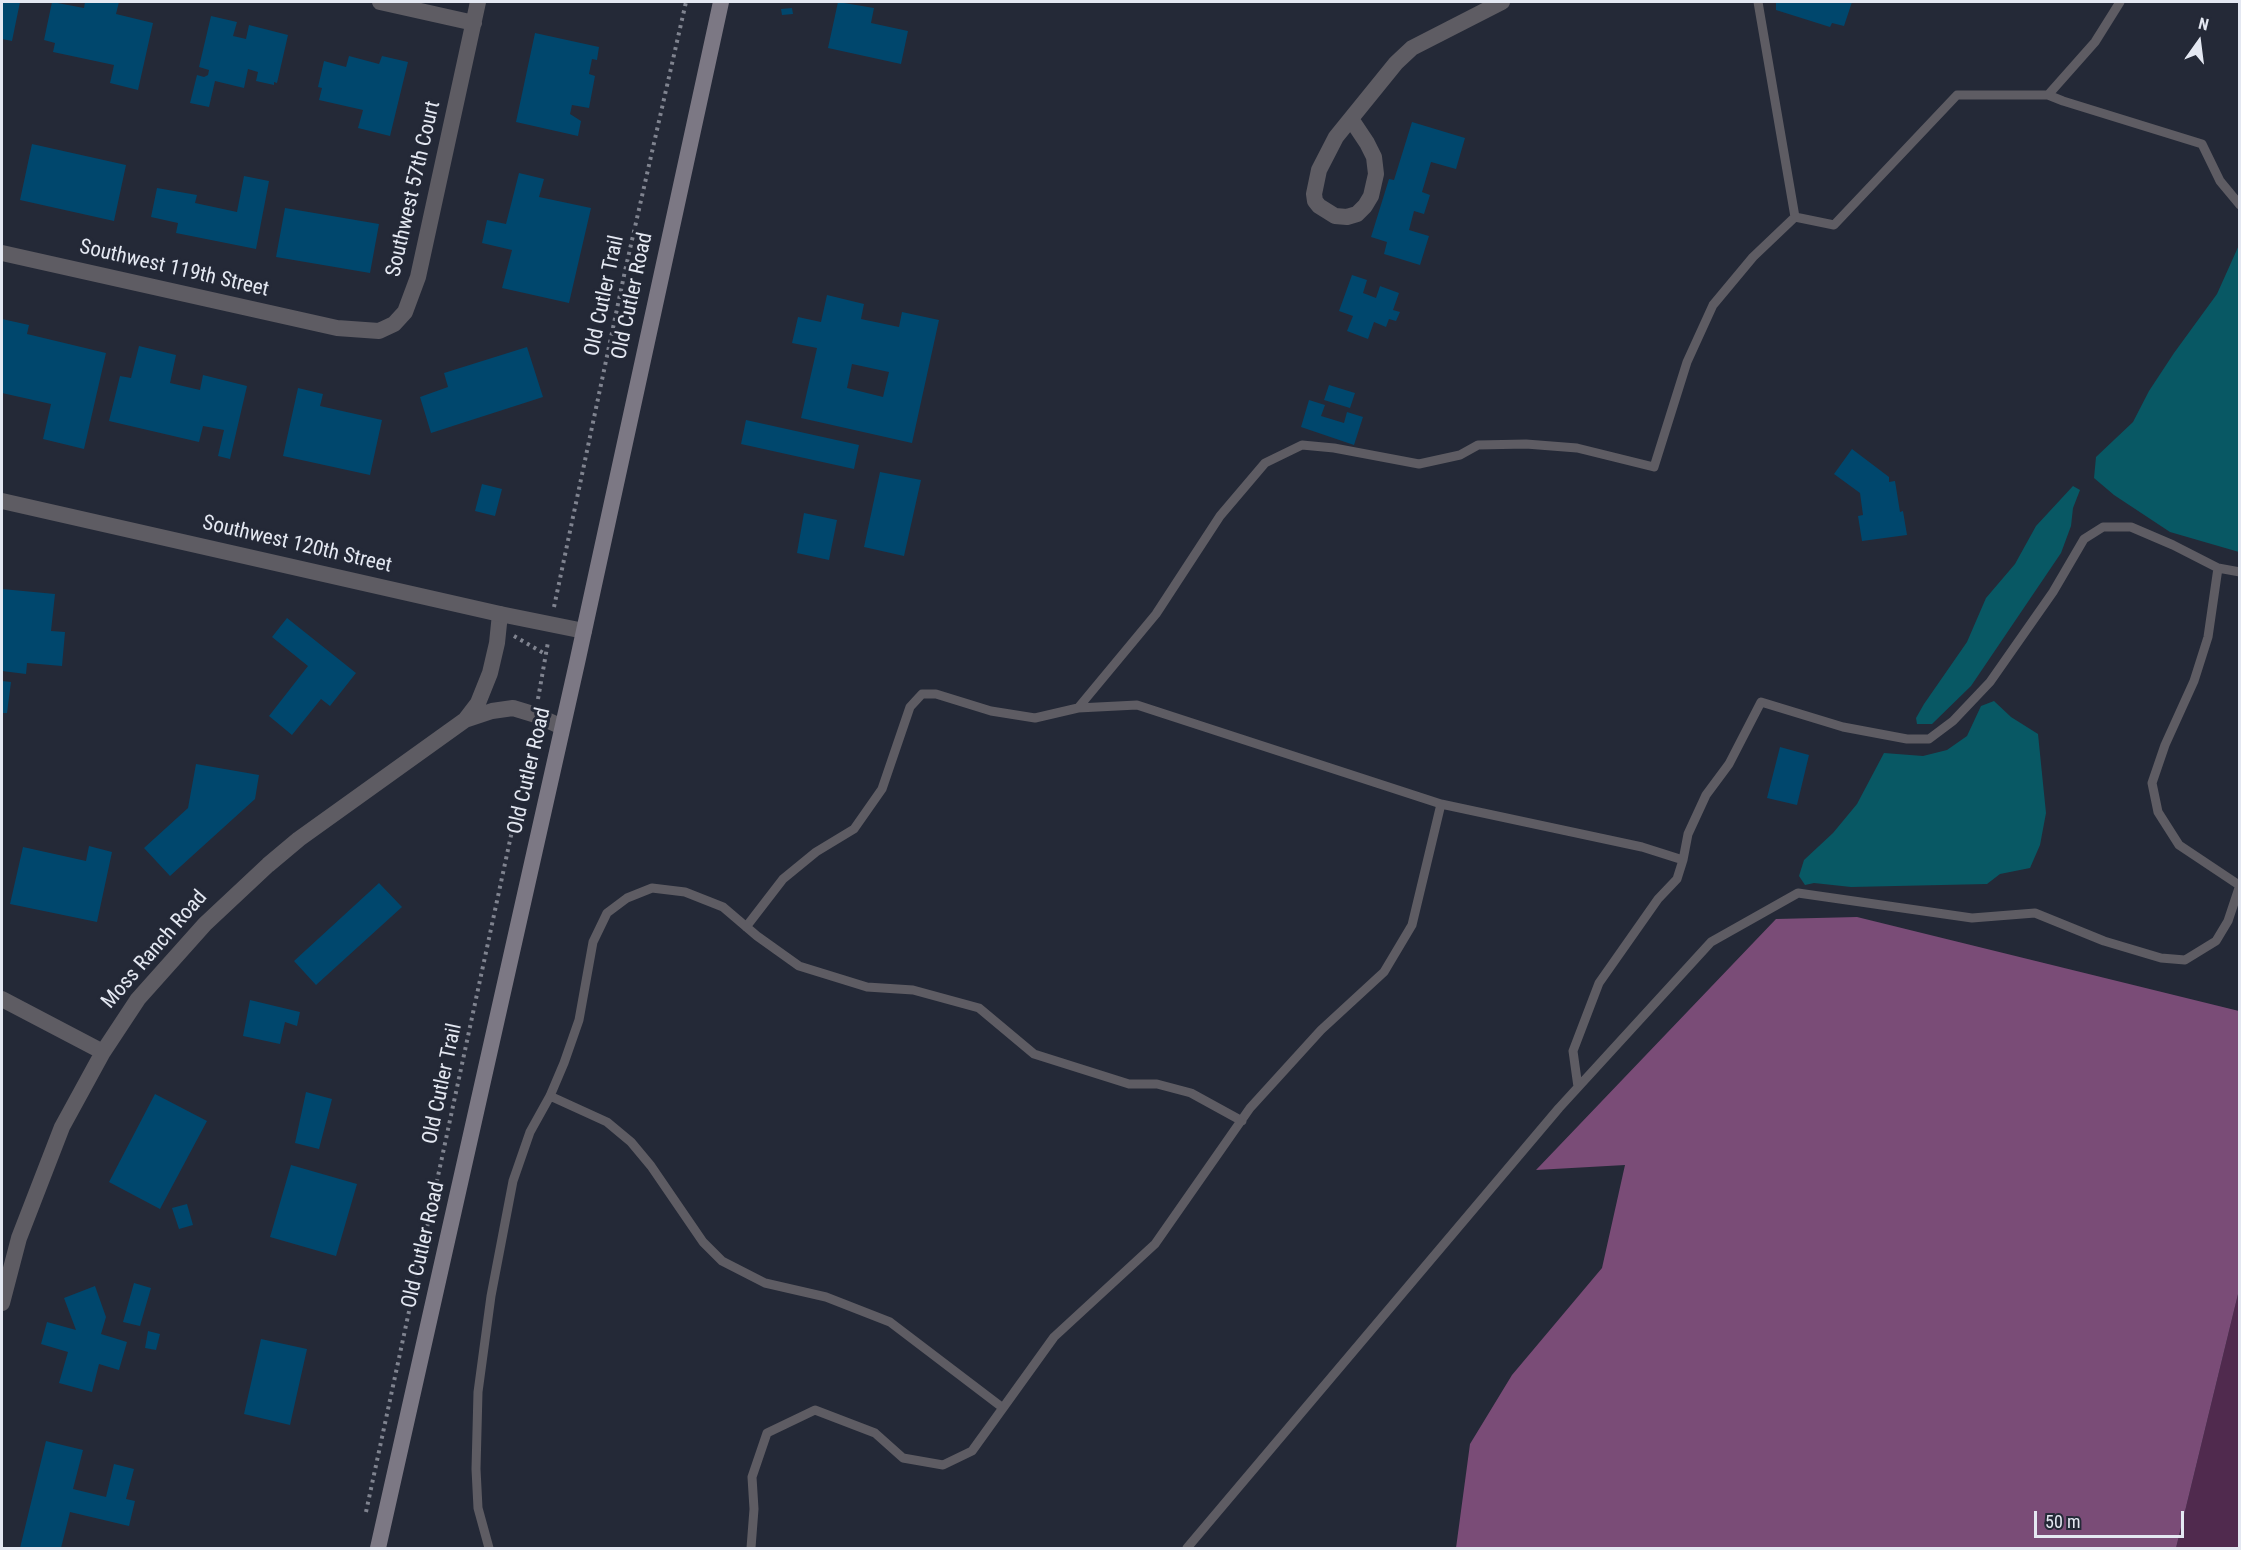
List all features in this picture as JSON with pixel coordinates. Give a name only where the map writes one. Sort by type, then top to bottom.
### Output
[{"type":"main road","name":"Old Cutler Road","points":[[378,1548],[722,2]]},
{"type":"street","points":[[381,2],[474,23]]},
{"type":"street","name":"Southwest 57th Court","points":[[337,328],[380,331],[394,324],[405,312],[414,294],[478,2]]},
{"type":"street","points":[[1351,119],[1374,157],[1376,174],[1371,196],[1365,206],[1357,214],[1347,217],[1335,216],[1324,211],[1315,201],[1315,186],[1319,170],[1336,137],[1396,63],[1412,48],[1502,2]]},
{"type":"street","name":"Southwest 119th Street","points":[[2,253],[337,328]]},
{"type":"street","name":"Southwest 120th Street","points":[[2,501],[500,614],[584,630]]},
{"type":"street","name":"Moss Ranch Road","points":[[2,1303],[19,1238],[48,1159],[79,1093],[138,999],[238,891],[299,839],[465,720],[478,703],[490,673],[497,643],[500,614]]},
{"type":"street","name":"Moss Ranch Road","points":[[465,720],[492,711],[513,708],[562,727]]},
{"type":"street","points":[[2,999],[103,1052]]},
{"type":"lane","points":[[1758,2],[1795,217]]},
{"type":"lane","points":[[2048,94],[2095,42],[2120,2]]},
{"type":"lane","points":[[1795,217],[1834,225],[1957,95],[2048,94],[2063,101],[2202,144],[2220,181],[2240,205]]},
{"type":"lane","points":[[1078,708],[1156,614],[1220,516],[1265,463],[1302,445],[1334,448],[1419,464],[1460,455],[1478,445],[1526,444],[1577,448],[1654,467],[1687,362],[1713,305],[1753,257],[1795,217]]},
{"type":"lane","points":[[1578,1087],[1573,1051],[1599,983],[1658,899],[1677,879],[1688,834],[1706,795],[1730,764],[1761,702],[1843,728],[1906,739],[1929,739],[1953,721],[1990,682],[2053,592],[2084,539],[2103,527],[2131,527],[2173,544],[2218,568],[2240,572]]},
{"type":"lane","points":[[1187,1548],[1578,1087],[1711,942],[1798,893],[1972,918],[2035,913],[2114,944],[2162,958],[2186,960],[2216,941],[2228,921],[2239,885],[2179,844],[2158,812],[2152,783],[2165,745],[2194,681],[2208,637],[2218,568]]},
{"type":"lane","points":[[746,927],[783,879],[816,852],[854,829],[882,789],[910,707],[922,694],[936,694],[991,711],[1035,718],[1078,708],[1137,705],[1442,804],[1642,847],[1683,860]]},
{"type":"lane","points":[[751,1548],[754,1509],[752,1476],[767,1433],[815,1410],[876,1434],[903,1458],[943,1465],[972,1451],[1054,1337],[1155,1244],[1250,1108],[1321,1030],[1384,972],[1412,925],[1442,804]]},
{"type":"lane","points":[[489,1548],[478,1508],[476,1469],[478,1392],[491,1296],[513,1181],[530,1132],[550,1096],[579,1020],[593,942],[607,913],[627,898],[652,888],[686,892],[723,907],[799,966],[867,987],[913,990],[979,1008],[1034,1054],[1129,1084],[1157,1084],[1191,1094],[1242,1121]]},
{"type":"lane","points":[[550,1096],[607,1122],[631,1142],[651,1166],[703,1242],[722,1261],[765,1283],[826,1297],[890,1322],[1003,1408]]},
{"type":"path","name":"Old Cutler Trail","points":[[555,598],[686,2]]},
{"type":"path","points":[[514,636],[545,654]]},
{"type":"path","points":[[540,684],[548,643]]},
{"type":"path","name":"Old Cutler Trail","points":[[365,1518],[533,732]]},
{"type":"shaded area","points":[[1857,917],[2239,1011],[2239,1290],[2176,1548],[1456,1548],[1470,1444],[1512,1375],[1602,1268],[1625,1165],[1536,1170],[1776,919]]},
{"type":"shaded area","points":[[2239,1290],[2239,1548],[2176,1548]]},
{"type":"water","points":[[2239,245],[2239,552],[2170,532],[2114,495],[2094,478],[2096,457],[2133,422],[2149,391],[2217,294]]},
{"type":"water","points":[[2073,486],[2080,490],[2061,553],[1971,686],[1932,724],[1917,724],[1916,718],[1924,704],[1967,642],[1986,598],[2015,564],[2036,526]]},
{"type":"water","points":[[1994,701],[2011,717],[2038,734],[2046,813],[2040,845],[2030,868],[2000,874],[1987,884],[1851,887],[1814,883],[1805,885],[1799,876],[1804,860],[1833,833],[1857,804],[1884,753],[1923,756],[1947,750],[1967,736],[1981,706]]},
{"type":"building","points":[[2,2],[20,2],[12,41],[2,39]]},
{"type":"building","points":[[52,2],[84,8],[85,2],[119,2],[116,14],[153,23],[138,90],[110,83],[114,65],[53,52],[55,43],[44,40]]},
{"type":"building","points":[[838,2],[874,8],[871,23],[908,31],[901,64],[828,48]]},
{"type":"building","points":[[1776,2],[1852,2],[1844,26],[1832,23],[1830,27],[1776,10]]},
{"type":"building","points":[[792,8],[793,14],[782,15],[781,9]]},
{"type":"building","points":[[211,16],[237,22],[233,36],[246,39],[249,25],[288,35],[277,83],[274,82],[274,85],[256,81],[258,72],[248,69],[244,88],[215,81],[209,107],[190,103],[197,75],[204,77],[208,75],[209,70],[199,67]]},
{"type":"building","points":[[535,33],[599,47],[597,60],[592,59],[589,74],[595,76],[589,108],[572,105],[570,114],[581,121],[578,136],[516,122]]},
{"type":"building","points":[[349,56],[379,64],[382,56],[408,62],[390,136],[358,128],[363,110],[319,100],[322,88],[318,87],[324,61],[346,67]]},
{"type":"building","points":[[1412,122],[1465,138],[1456,169],[1431,162],[1422,192],[1430,195],[1424,214],[1414,211],[1409,230],[1429,236],[1420,265],[1384,254],[1387,242],[1371,237],[1389,179],[1394,180]]},
{"type":"building","points":[[32,144],[126,165],[114,221],[20,200]]},
{"type":"building","points":[[519,173],[544,179],[539,197],[591,208],[569,303],[502,288],[512,250],[482,243],[487,220],[506,224]]},
{"type":"building","points":[[244,176],[269,181],[256,249],[176,233],[178,223],[151,217],[157,188],[197,195],[195,203],[237,212]]},
{"type":"building","points":[[285,208],[379,224],[370,273],[276,257]]},
{"type":"building","points":[[1352,275],[1367,280],[1363,293],[1376,298],[1380,286],[1399,293],[1393,310],[1400,312],[1396,321],[1389,319],[1386,327],[1374,322],[1368,339],[1347,331],[1353,316],[1339,311]]},
{"type":"building","points":[[827,295],[864,304],[861,319],[899,327],[902,312],[939,320],[912,443],[801,418],[817,348],[792,343],[798,317],[821,322]],"holes":[[[852,364],[889,372],[883,397],[847,388]]]},
{"type":"building","points":[[2,319],[29,325],[27,334],[106,353],[84,449],[43,439],[51,404],[2,393]]},
{"type":"building","points":[[139,346],[176,355],[170,383],[200,390],[203,375],[247,386],[230,459],[218,456],[224,430],[203,426],[199,442],[109,421],[120,376],[131,378]]},
{"type":"building","points":[[527,347],[543,397],[431,433],[420,397],[448,387],[444,373]]},
{"type":"building","points":[[1329,385],[1355,393],[1350,408],[1324,400]]},
{"type":"building","points":[[298,388],[323,394],[320,406],[382,420],[370,475],[283,456]]},
{"type":"building","points":[[1309,400],[1325,405],[1321,416],[1344,423],[1347,412],[1363,417],[1354,445],[1301,427]]},
{"type":"building","points":[[746,420],[859,445],[854,469],[741,444]]},
{"type":"building","points":[[1852,449],[1889,477],[1889,482],[1895,481],[1900,512],[1903,511],[1907,535],[1862,541],[1858,516],[1863,515],[1860,493],[1834,474]]},
{"type":"building","points":[[880,472],[921,480],[904,556],[864,547]]},
{"type":"building","points":[[482,484],[502,489],[495,516],[475,511]]},
{"type":"building","points":[[804,513],[837,520],[829,560],[797,553]]},
{"type":"building","points":[[2,589],[55,594],[51,631],[65,632],[62,666],[27,663],[26,674],[2,671]]},
{"type":"building","points":[[287,618],[356,673],[330,706],[321,699],[292,735],[269,716],[308,666],[272,637]]},
{"type":"building","points":[[2,681],[11,682],[7,713],[2,713]]},
{"type":"building","points":[[1780,747],[1809,755],[1797,805],[1767,798]]},
{"type":"building","points":[[196,764],[259,775],[255,799],[170,876],[144,848],[188,808]]},
{"type":"building","points":[[89,846],[112,852],[97,922],[10,904],[23,847],[86,861]]},
{"type":"building","points":[[379,883],[402,907],[316,985],[294,961]]},
{"type":"building","points":[[250,1000],[300,1012],[297,1026],[285,1022],[280,1044],[243,1036]]},
{"type":"building","points":[[306,1092],[332,1099],[319,1149],[295,1143]]},
{"type":"building","points":[[155,1094],[207,1121],[160,1209],[109,1182]]},
{"type":"building","points":[[291,1165],[357,1184],[336,1256],[270,1237]]},
{"type":"building","points":[[187,1204],[193,1225],[179,1229],[172,1208]]},
{"type":"building","points":[[134,1283],[151,1288],[140,1326],[123,1322]]},
{"type":"building","points":[[95,1286],[106,1317],[101,1334],[127,1342],[119,1370],[99,1364],[92,1392],[59,1383],[68,1352],[41,1344],[47,1322],[76,1330],[64,1298]]},
{"type":"building","points":[[148,1331],[160,1334],[156,1350],[145,1348]]},
{"type":"building","points":[[261,1339],[307,1349],[290,1425],[244,1414]]},
{"type":"building","points":[[46,1441],[83,1450],[73,1489],[106,1497],[114,1464],[134,1469],[126,1499],[135,1501],[129,1526],[70,1512],[61,1548],[20,1548]]}]
